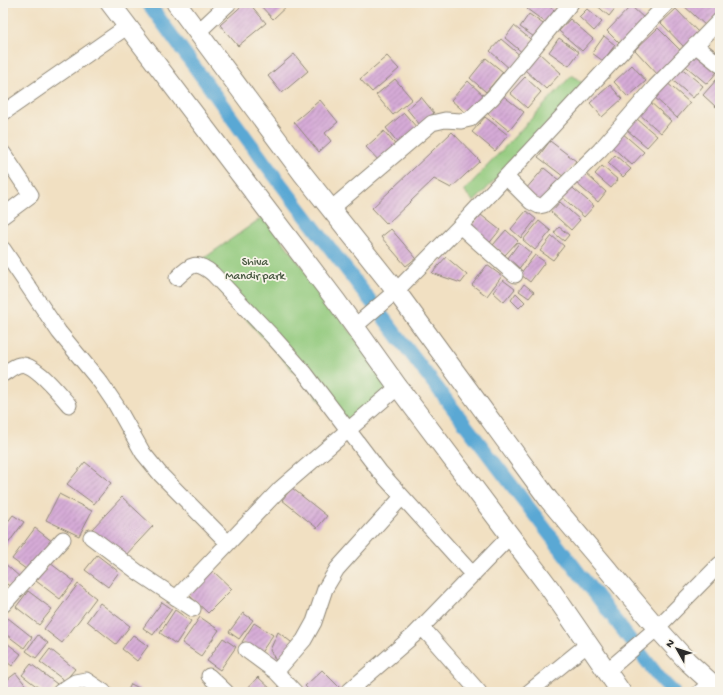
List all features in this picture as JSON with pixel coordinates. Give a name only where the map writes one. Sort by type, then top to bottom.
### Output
[{"type":"street","points":[[110,3],[355,326],[398,387],[510,536],[588,644],[613,665],[620,692]]},
{"type":"street","points":[[176,3],[303,174],[396,291],[549,500],[651,633],[687,661],[710,689]]},
{"type":"street","points":[[197,33],[229,3]]},
{"type":"street","points":[[331,209],[432,123],[445,120],[461,121],[470,119],[493,97],[571,3]]},
{"type":"street","points":[[355,326],[396,291],[460,226],[667,3]]},
{"type":"street","points":[[506,177],[531,202],[539,206],[544,205],[600,150],[655,87],[720,20]]},
{"type":"street","points":[[3,113],[128,26]]},
{"type":"street","points":[[695,45],[720,65]]},
{"type":"street","points":[[3,153],[31,195],[3,216]]},
{"type":"street","points":[[460,226],[515,275]]},
{"type":"street","points":[[3,249],[59,332],[105,388],[143,453],[161,474],[228,543]]},
{"type":"street","points":[[177,278],[188,267],[196,264],[204,266],[213,274],[305,373],[380,472],[473,575]]},
{"type":"street","points":[[3,374],[20,364],[29,365],[38,372],[69,405]]},
{"type":"street","points":[[176,598],[280,489],[398,387]]},
{"type":"street","points":[[276,672],[304,640],[314,622],[325,589],[337,569],[402,496]]},
{"type":"street","points":[[348,692],[364,687],[510,536]]},
{"type":"street","points":[[91,537],[193,609]]},
{"type":"street","points":[[3,605],[63,539]]},
{"type":"street","points":[[613,665],[651,633],[720,564]]},
{"type":"street","points":[[422,627],[480,692]]},
{"type":"street","points":[[529,692],[588,644]]},
{"type":"street","points":[[246,650],[276,672],[295,692]]},
{"type":"street","points":[[209,676],[226,692]]},
{"type":"street","points":[[60,692],[75,682],[86,680],[104,692]]},
{"type":"green space","points":[[572,75],[585,85],[474,202],[464,191]]},
{"type":"green space","name":"Shiva Mandir park","points":[[264,216],[393,388],[347,430],[196,264]]},
{"type":"building","points":[[245,3],[249,3],[266,23],[238,46],[220,25]]},
{"type":"building","points":[[258,3],[290,3],[273,19]]},
{"type":"building","points":[[531,3],[545,3],[558,13],[549,25],[527,9]]},
{"type":"building","points":[[594,3],[614,3],[617,6],[609,16]]},
{"type":"building","points":[[685,3],[715,3],[720,8],[720,11],[706,26],[683,5]]},
{"type":"building","points":[[631,6],[646,20],[622,46],[607,31]]},
{"type":"building","points":[[587,9],[602,22],[594,31],[579,17]]},
{"type":"building","points":[[676,9],[700,34],[685,48],[661,23]]},
{"type":"building","points":[[529,14],[546,26],[537,39],[520,27]]},
{"type":"building","points":[[570,19],[593,39],[582,51],[559,31]]},
{"type":"building","points":[[514,26],[534,42],[524,54],[505,38]]},
{"type":"building","points":[[658,28],[683,53],[659,76],[635,50]]},
{"type":"building","points":[[604,36],[615,45],[603,61],[592,53]]},
{"type":"building","points":[[559,38],[579,52],[569,66],[549,52]]},
{"type":"building","points":[[501,39],[522,57],[511,70],[490,51]]},
{"type":"building","points":[[692,50],[717,72],[707,84],[681,62]]},
{"type":"building","points":[[539,53],[561,73],[546,89],[525,70]]},
{"type":"building","points":[[294,54],[308,71],[282,93],[268,76]]},
{"type":"building","points":[[387,56],[399,69],[372,92],[360,79]]},
{"type":"building","points":[[486,58],[503,72],[486,92],[470,78]]},
{"type":"building","points":[[632,65],[646,81],[628,97],[614,82]]},
{"type":"building","points":[[679,66],[703,86],[693,98],[669,77]]},
{"type":"building","points":[[525,77],[541,92],[527,108],[510,93]]},
{"type":"building","points":[[395,79],[412,99],[393,115],[376,95]]},
{"type":"building","points":[[717,79],[720,82],[720,103],[716,107],[703,95]]},
{"type":"building","points":[[468,81],[485,97],[469,116],[451,100]]},
{"type":"building","points":[[665,81],[690,103],[677,118],[652,95]]},
{"type":"building","points":[[610,85],[622,99],[602,117],[590,103]]},
{"type":"building","points":[[502,95],[524,112],[509,131],[487,113]]},
{"type":"building","points":[[421,97],[434,113],[420,125],[407,109]]},
{"type":"building","points":[[320,100],[338,122],[325,133],[331,141],[319,152],[294,122]]},
{"type":"building","points":[[649,101],[671,121],[661,133],[638,113]]},
{"type":"building","points":[[404,113],[418,129],[399,144],[386,128]]},
{"type":"building","points":[[485,117],[508,135],[495,151],[472,132]]},
{"type":"building","points":[[637,119],[657,136],[647,147],[627,130]]},
{"type":"building","points":[[384,131],[398,148],[381,163],[366,147]]},
{"type":"building","points":[[452,132],[480,161],[451,188],[434,179],[387,224],[372,208]]},
{"type":"building","points":[[621,132],[644,152],[632,165],[610,145]]},
{"type":"building","points":[[550,141],[576,161],[564,177],[538,157]]},
{"type":"building","points":[[615,155],[631,169],[623,177],[608,163]]},
{"type":"building","points":[[602,166],[618,180],[611,188],[595,174]]},
{"type":"building","points":[[544,168],[560,181],[541,203],[525,190]]},
{"type":"building","points":[[584,172],[606,192],[598,202],[575,182]]},
{"type":"building","points":[[568,184],[594,206],[584,217],[559,194]]},
{"type":"building","points":[[560,202],[580,220],[571,230],[551,212]]},
{"type":"building","points":[[526,211],[536,219],[521,238],[511,229]]},
{"type":"building","points":[[481,215],[500,230],[487,246],[468,230]]},
{"type":"building","points":[[539,221],[551,231],[535,250],[523,240]]},
{"type":"building","points":[[559,227],[569,235],[564,241],[554,233]]},
{"type":"building","points":[[391,229],[416,258],[406,266],[381,237]]},
{"type":"building","points":[[506,230],[518,241],[505,255],[493,245]]},
{"type":"building","points":[[552,236],[564,246],[553,260],[540,251]]},
{"type":"building","points":[[519,243],[531,253],[517,271],[505,262]]},
{"type":"building","points":[[535,255],[545,262],[530,282],[520,274]]},
{"type":"building","points":[[446,257],[467,275],[461,283],[432,273]]},
{"type":"building","points":[[487,265],[502,276],[487,296],[472,285]]},
{"type":"building","points":[[503,280],[515,289],[504,302],[493,292]]},
{"type":"building","points":[[524,284],[534,292],[529,298],[519,291]]},
{"type":"building","points":[[516,293],[525,302],[519,308],[511,300]]},
{"type":"building","points":[[85,462],[111,483],[94,504],[67,484]]},
{"type":"building","points":[[292,488],[327,516],[317,528],[282,500]]},
{"type":"building","points":[[59,494],[92,511],[79,536],[46,520]]},
{"type":"building","points":[[122,497],[153,526],[123,558],[92,529]]},
{"type":"building","points":[[13,515],[24,522],[4,549],[3,528]]},
{"type":"building","points":[[35,528],[53,542],[30,572],[12,559]]},
{"type":"building","points":[[97,555],[119,572],[108,587],[85,570]]},
{"type":"building","points":[[3,562],[21,578],[12,588],[3,581]]},
{"type":"building","points":[[50,563],[74,581],[60,599],[36,581]]},
{"type":"building","points":[[213,571],[232,589],[208,613],[189,595]]},
{"type":"building","points":[[78,584],[96,598],[62,643],[44,629]]},
{"type":"building","points":[[28,591],[52,609],[39,625],[16,607]]},
{"type":"building","points":[[162,602],[172,609],[153,635],[143,628]]},
{"type":"building","points":[[100,603],[130,626],[116,644],[87,621]]},
{"type":"building","points":[[175,610],[191,621],[176,644],[160,633]]},
{"type":"building","points":[[243,613],[253,620],[239,639],[229,632]]},
{"type":"building","points":[[200,617],[219,630],[201,656],[182,643]]},
{"type":"building","points":[[8,618],[32,637],[24,648],[3,632],[3,624]]},
{"type":"building","points":[[254,623],[273,635],[260,654],[242,642]]},
{"type":"building","points":[[278,632],[295,645],[276,661],[270,650]]},
{"type":"building","points":[[38,635],[48,643],[36,658],[26,651]]},
{"type":"building","points":[[133,635],[148,646],[137,661],[122,649]]},
{"type":"building","points":[[223,638],[236,647],[220,670],[207,661]]},
{"type":"building","points":[[3,640],[21,654],[12,666],[3,659]]},
{"type":"building","points":[[50,649],[75,669],[65,681],[40,662]]},
{"type":"building","points":[[31,664],[57,684],[51,692],[44,692],[22,675]]},
{"type":"building","points":[[322,670],[341,689],[338,692],[311,692],[305,686]]},
{"type":"building","points":[[16,673],[31,692],[7,692],[3,687],[3,683]]},
{"type":"building","points":[[258,677],[274,692],[244,692]]},
{"type":"building","points":[[131,684],[141,689],[139,692],[127,692]]},
{"type":"waterway","points":[[148,3],[264,162],[661,680],[673,692]]}]
